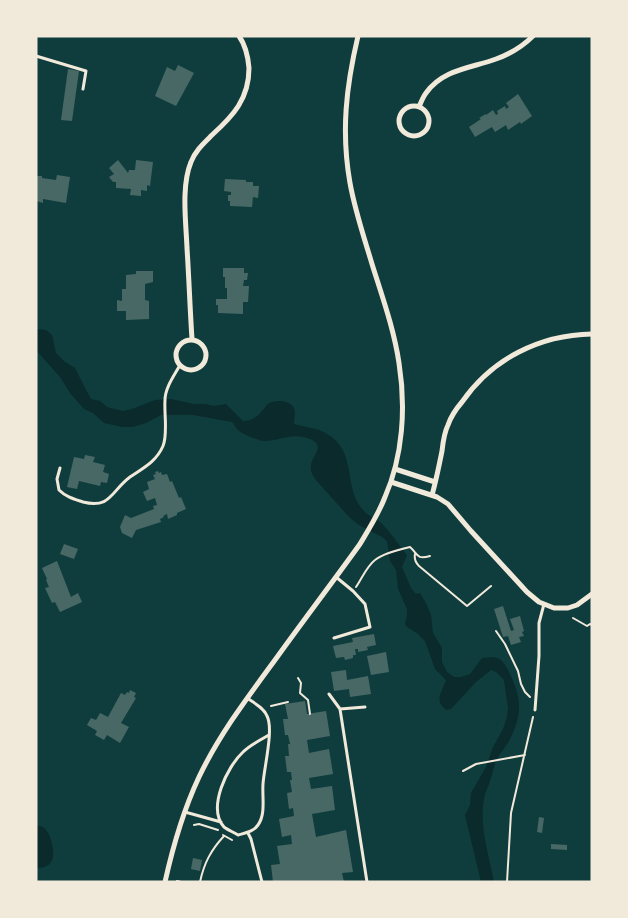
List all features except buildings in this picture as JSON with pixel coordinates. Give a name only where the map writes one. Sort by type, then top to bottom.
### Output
[{"type":"street","points":[[192,339],[186,221],[187,177],[190,163],[196,152],[231,118],[245,92],[248,74],[248,55],[239,36]]},
{"type":"street","points":[[165,882],[172,850],[185,812],[198,778],[214,747],[247,698],[360,544],[380,508],[391,482],[394,469],[402,419],[402,387],[399,362],[352,197],[346,158],[347,92],[358,36]]},
{"type":"street","points":[[419,107],[426,93],[445,76],[461,69],[502,57],[517,49],[533,36]]},
{"type":"street","points":[[410,107],[419,107],[428,116],[429,125],[419,135],[410,135],[403,130],[400,116],[410,107]]},
{"type":"street","points":[[432,496],[449,422],[469,392],[483,376],[517,353],[537,345],[566,336],[592,334]]},
{"type":"street","points":[[192,339],[197,340],[204,346],[206,360],[204,364],[196,370],[186,370],[180,365],[177,360],[177,350],[183,342],[192,339]]},
{"type":"street","points":[[394,469],[436,482]]},
{"type":"street","points":[[391,482],[441,499],[450,506],[535,599],[554,608],[568,608],[577,605],[592,594]]},
{"type":"lane","points":[[36,56],[86,70],[82,89]]},
{"type":"lane","points":[[60,468],[58,485],[61,492],[68,497],[99,504],[107,500],[129,478],[148,466],[162,448],[165,440],[164,398],[180,365]]},
{"type":"lane","points":[[334,638],[370,627],[365,604],[336,577]]},
{"type":"lane","points":[[535,710],[539,656],[539,623],[544,604]]},
{"type":"lane","points":[[329,694],[340,710],[368,882]]},
{"type":"lane","points":[[247,698],[267,714],[270,726],[267,760],[263,785],[263,806],[259,824],[248,833],[238,835],[225,827],[221,822],[218,798],[227,775],[242,753],[269,735]]},
{"type":"lane","points":[[340,710],[365,706]]},
{"type":"lane","points":[[185,812],[221,822]]},
{"type":"lane","points":[[248,833],[262,882]]},
{"type":"path","points":[[356,587],[374,560],[408,547],[412,548],[416,562],[467,606],[491,586]]},
{"type":"path","points":[[415,554],[420,557],[430,556]]},
{"type":"path","points":[[573,618],[586,626],[592,625]]},
{"type":"path","points":[[496,631],[505,644],[518,671],[524,692],[533,698],[535,710],[511,813],[507,882]]},
{"type":"path","points":[[298,678],[300,693],[308,700],[310,714]]},
{"type":"path","points":[[271,706],[288,702]]},
{"type":"path","points":[[463,771],[476,764],[525,755]]},
{"type":"path","points":[[194,825],[199,824],[215,829],[228,839],[235,840]]},
{"type":"path","points":[[200,882],[210,853],[224,836]]},
{"type":"path","points":[[507,878],[510,882]]},
{"type":"water","points":[[36,329],[46,330],[52,335],[56,353],[75,368],[91,399],[100,401],[107,407],[123,411],[155,400],[171,399],[214,406],[226,404],[243,421],[254,418],[267,404],[274,401],[282,401],[289,403],[294,408],[294,424],[320,430],[337,441],[347,460],[353,492],[357,502],[366,513],[391,533],[407,555],[402,567],[411,588],[416,594],[420,593],[427,605],[431,615],[433,633],[442,648],[442,662],[447,672],[454,677],[470,674],[482,658],[492,657],[501,660],[516,689],[519,712],[515,728],[510,740],[496,761],[483,809],[485,841],[494,882],[481,882],[465,815],[470,805],[471,793],[486,767],[507,717],[508,708],[504,680],[491,670],[476,682],[451,709],[447,710],[443,707],[439,700],[446,680],[435,669],[425,641],[405,624],[407,609],[398,589],[396,570],[390,561],[387,541],[350,518],[315,479],[311,467],[318,446],[316,442],[297,436],[262,441],[241,432],[232,422],[193,415],[161,415],[133,427],[122,427],[104,423],[93,413],[84,409],[70,393],[60,377],[36,350]]},
{"type":"water","points":[[36,825],[45,829],[49,834],[53,851],[50,864],[38,868],[36,868]]}]
